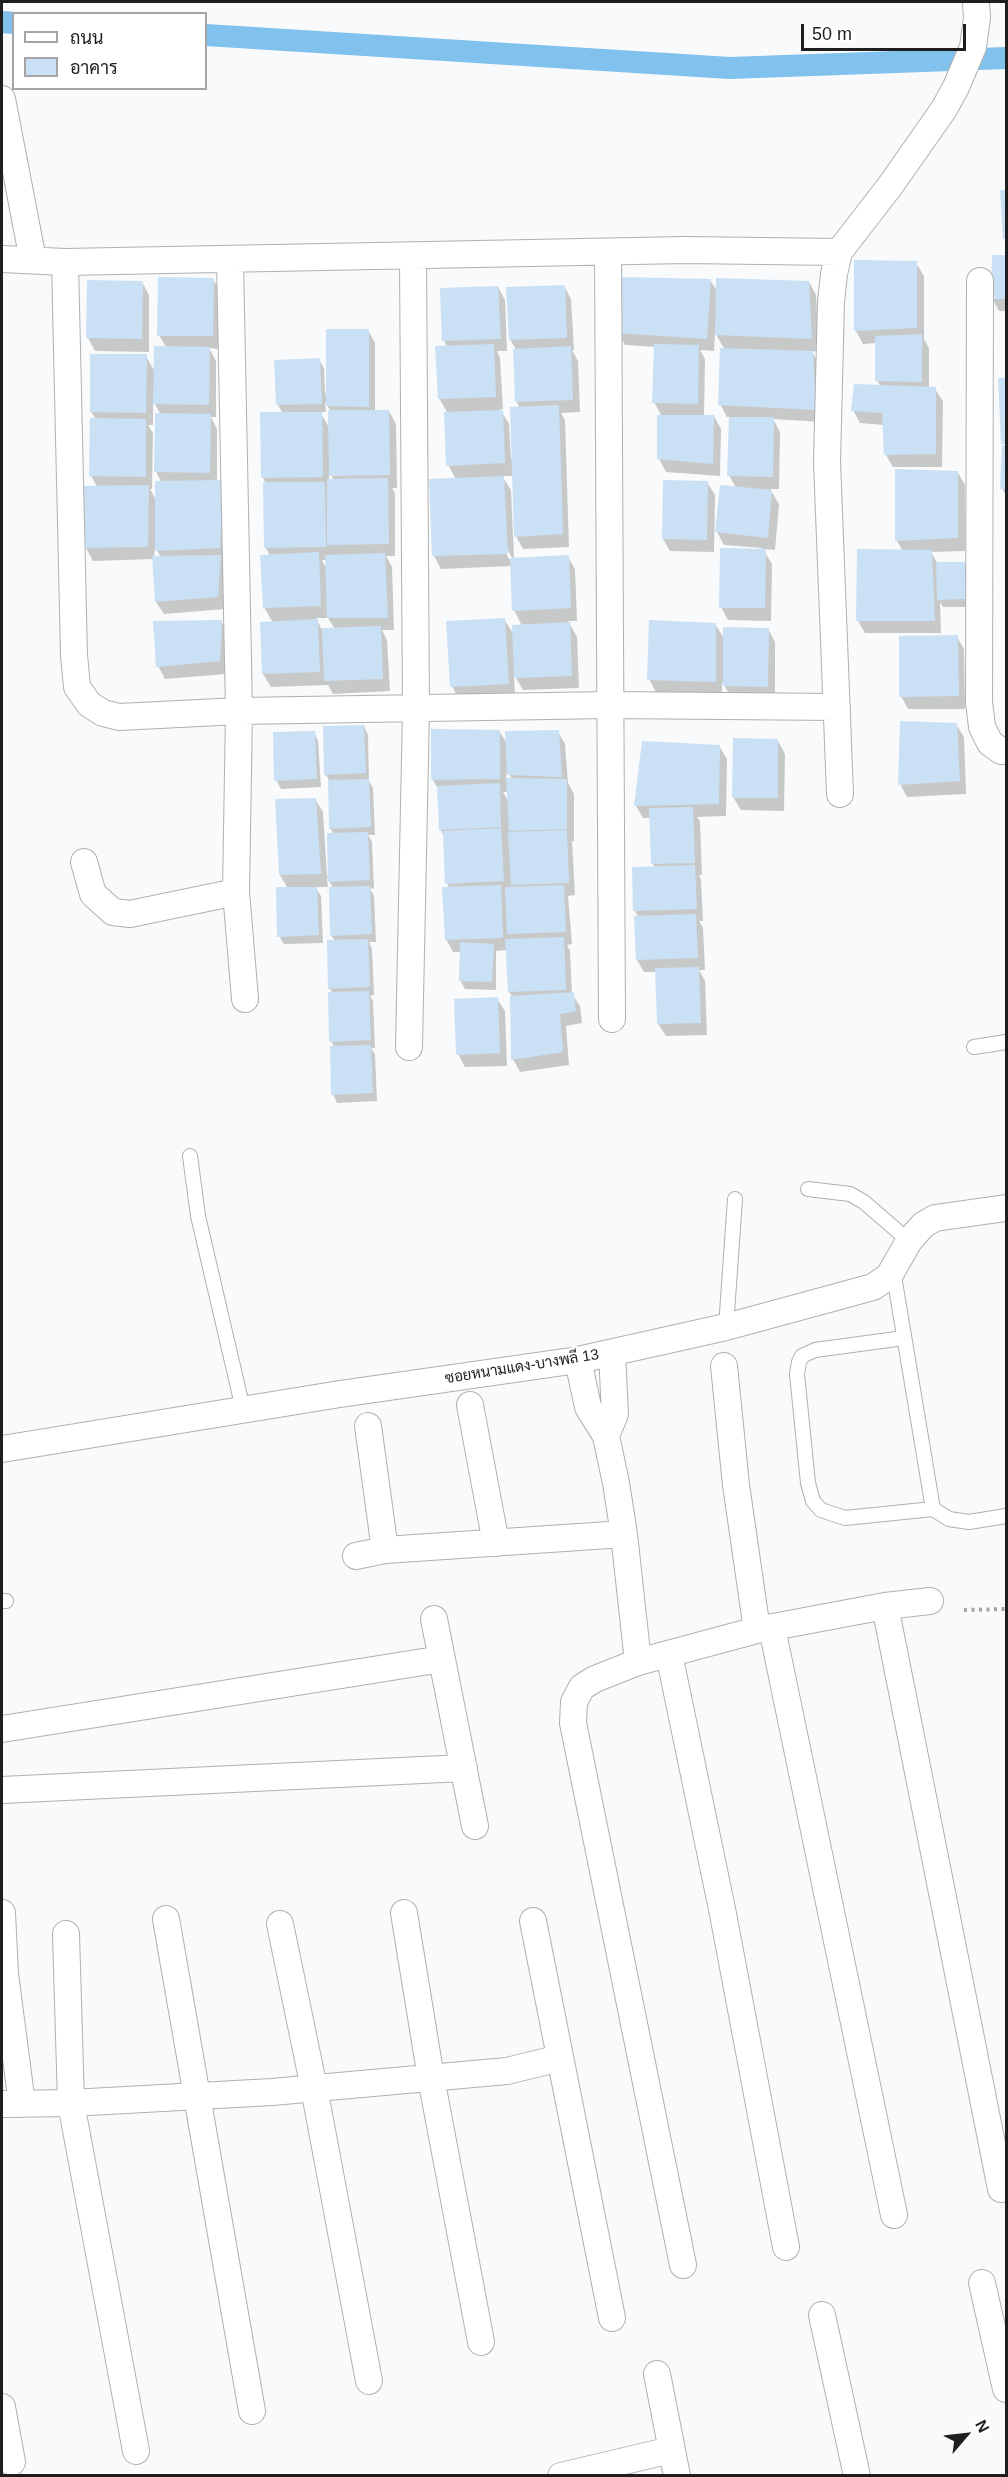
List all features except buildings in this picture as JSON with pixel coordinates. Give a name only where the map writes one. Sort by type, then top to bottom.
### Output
[{"type":"street","points":[[840,794],[827,462],[831,302],[839,252],[890,186],[944,109],[973,47],[976,10]]},
{"type":"street","points":[[2,99],[33,260]]},
{"type":"street","points":[[2,259],[64,262],[686,250],[839,252]]},
{"type":"street","points":[[608,252],[612,1019]]},
{"type":"street","points":[[409,1047],[416,710],[413,257]]},
{"type":"street","points":[[230,260],[239,711],[236,892],[245,999]]},
{"type":"street","points":[[64,262],[74,655],[77,687],[89,704],[103,713],[119,717],[239,711],[416,710],[610,705],[837,707]]},
{"type":"street","points":[[980,281],[979,702],[982,727],[990,743],[1006,752]]},
{"type":"street","points":[[84,862],[93,894],[113,912],[130,914],[236,892]]},
{"type":"street","name":"ซอยหนามแดง-บางพลี 13","points":[[2,1449],[243,1409],[578,1360],[726,1327],[873,1287],[889,1276],[909,1241],[923,1225],[935,1218],[1006,1208]]},
{"type":"street","points":[[606,1436],[615,1414],[612,1353]]},
{"type":"street","points":[[578,1360],[588,1407],[606,1436],[624,1534],[638,1662]]},
{"type":"street","points":[[724,1366],[736,1485],[764,1629],[894,2215]]},
{"type":"street","points":[[470,1405],[496,1543]]},
{"type":"street","points":[[368,1426],[385,1550]]},
{"type":"street","points":[[356,1556],[385,1550],[624,1534]]},
{"type":"street","points":[[683,2265],[573,1723],[574,1702],[582,1687],[595,1679],[638,1662],[764,1629],[885,1606],[930,1601]]},
{"type":"street","points":[[885,1606],[1001,2189]]},
{"type":"street","points":[[434,1619],[475,1826]]},
{"type":"street","points":[[669,1654],[723,1914],[786,2247]]},
{"type":"street","points":[[2,1729],[442,1659]]},
{"type":"street","points":[[2,1790],[464,1768]]},
{"type":"street","points":[[2,1913],[12,2104],[71,2103],[314,2088],[507,2071],[560,2058]]},
{"type":"street","points":[[404,1913],[431,2078],[481,2342]]},
{"type":"street","points":[[166,1919],[252,2411]]},
{"type":"street","points":[[533,1921],[612,2318]]},
{"type":"street","points":[[280,1924],[314,2088],[369,2381]]},
{"type":"street","points":[[66,1934],[71,2103],[136,2451]]},
{"type":"street","points":[[982,2283],[1006,2389]]},
{"type":"street","points":[[822,2315],[857,2475]]},
{"type":"street","points":[[657,2374],[677,2475]]},
{"type":"street","points":[[2,2407],[12,2462]]},
{"type":"street","points":[[561,2475],[671,2450]]},
{"type":"lane","points":[[974,1047],[1006,1042]]},
{"type":"lane","points":[[190,1156],[198,1216],[243,1409]]},
{"type":"lane","points":[[808,1189],[850,1194],[864,1202],[909,1241]]},
{"type":"lane","points":[[726,1327],[735,1199]]},
{"type":"lane","points":[[893,1268],[933,1509]]},
{"type":"lane","points":[[904,1338],[815,1350],[802,1356],[798,1362],[797,1374],[808,1483],[813,1502],[821,1510],[845,1518],[933,1509],[949,1519],[969,1522],[1006,1515]]},
{"type":"path","points":[[964,1610],[1006,1609]]},
{"type":"waterway","points":[[2,22],[12,23]]},
{"type":"waterway","points":[[207,35],[730,68],[1006,58]]}]
